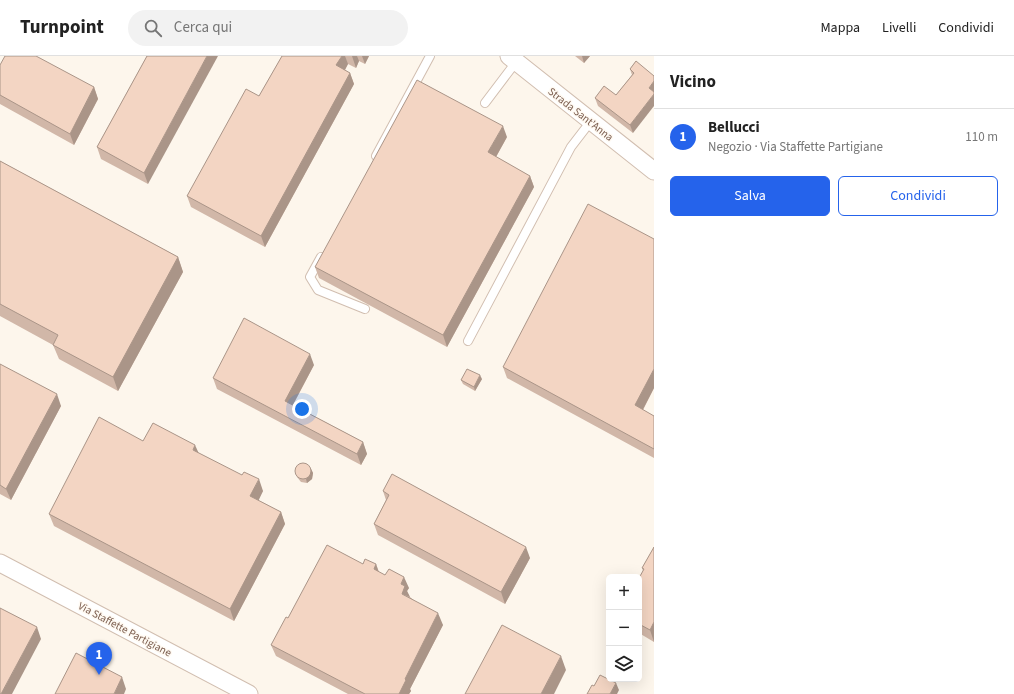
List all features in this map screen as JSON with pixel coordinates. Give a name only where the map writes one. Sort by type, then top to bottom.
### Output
[{"type":"street","name":"Strada Sant'Anna","points":[[512,59],[654,171]]},
{"type":"street","name":"Via Staffette Partigiane","points":[[0,563],[249,694]]},
{"type":"lane","points":[[374,160],[430,56]]},
{"type":"lane","points":[[485,103],[512,59]]},
{"type":"lane","points":[[468,341],[571,147],[591,121]]},
{"type":"lane","points":[[325,249],[310,277],[318,290],[365,309]]},
{"type":"building","points":[[5,56],[36,56],[94,87],[70,134],[0,95],[0,65]]},
{"type":"building","points":[[147,56],[207,56],[144,173],[97,147]]},
{"type":"building","points":[[282,56],[342,56],[336,65],[350,73],[261,236],[187,196],[246,89],[259,96]]},
{"type":"building","points":[[636,61],[654,76],[654,81],[649,88],[654,92],[654,94],[630,125],[595,98],[604,86],[616,95],[634,73],[630,69]]},
{"type":"building","points":[[417,80],[503,126],[488,152],[530,176],[443,335],[315,267]]},
{"type":"building","points":[[0,161],[178,257],[113,377],[53,345],[58,335],[0,304]]},
{"type":"building","points":[[588,204],[654,239],[654,369],[635,405],[654,416],[654,449],[503,367]]},
{"type":"building","points":[[244,318],[310,354],[285,401],[363,442],[357,454],[213,378]]},
{"type":"building","points":[[0,364],[57,394],[6,489],[0,485]]},
{"type":"building","points":[[467,369],[480,375],[474,387],[461,380]]},
{"type":"building","points":[[99,417],[143,441],[153,423],[195,445],[193,450],[242,475],[244,472],[259,479],[250,496],[281,512],[230,609],[49,514]]},
{"type":"building","points":[[303,463],[310,468],[311,471],[306,478],[303,479],[296,474],[295,471],[300,464]]},
{"type":"building","points":[[392,474],[526,547],[501,592],[374,524],[389,495],[383,491]]},
{"type":"building","points":[[327,545],[363,564],[365,559],[376,564],[374,569],[385,575],[389,569],[404,577],[401,584],[405,586],[402,594],[438,613],[399,694],[365,694],[271,645],[286,617],[288,618]]},
{"type":"building","points":[[654,547],[654,622],[650,630],[642,626],[641,574],[644,569],[642,568]]},
{"type":"building","points":[[0,608],[37,627],[1,694],[0,694]]},
{"type":"building","points":[[502,625],[561,656],[541,694],[465,694]]},
{"type":"building","points":[[76,653],[122,677],[114,694],[55,694]]},
{"type":"building","points":[[600,675],[606,678],[606,682],[616,683],[610,694],[587,694],[592,685],[594,686]]},
{"type":"place","name":"Bellucci","points":[[99,675]]}]
